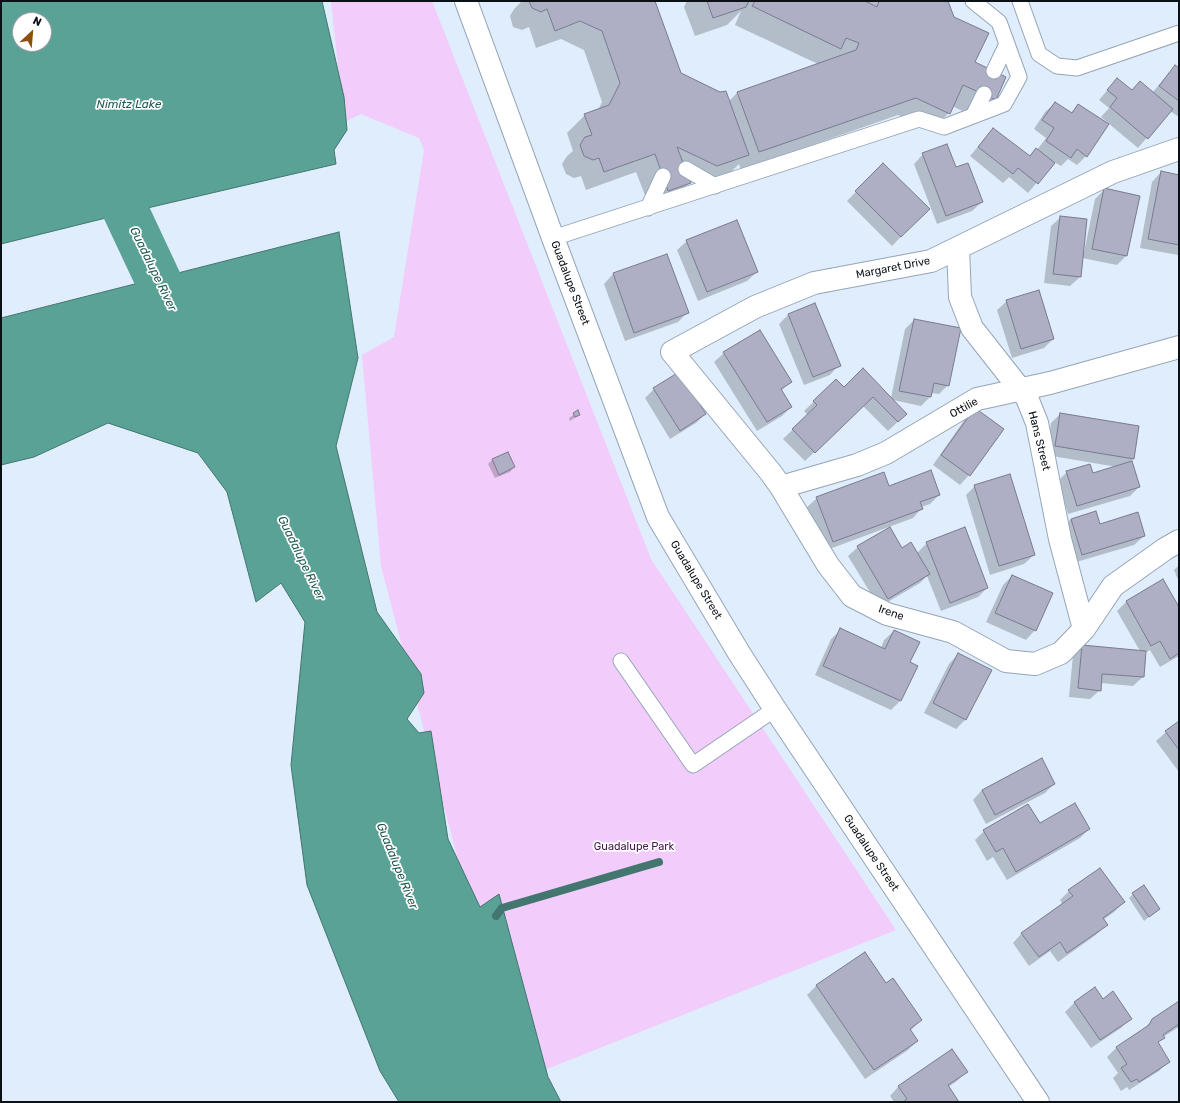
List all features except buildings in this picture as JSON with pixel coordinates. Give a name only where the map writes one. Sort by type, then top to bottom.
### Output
[{"type":"street","name":"Guadalupe Street","points":[[466,1],[658,517],[739,653],[775,709],[1038,1102]]},
{"type":"street","name":"Margaret Drive","points":[[672,352],[755,307],[814,283],[931,261],[1113,172],[1179,149]]},
{"type":"street","name":"Hans Street","points":[[958,248],[960,297],[972,328],[1027,398],[1037,423],[1060,539],[1084,629]]},
{"type":"street","name":"Ottilie","points":[[781,487],[857,465],[886,453],[977,399],[1050,383],[1179,347]]},
{"type":"street","name":"Irene","points":[[672,352],[781,487],[828,565],[852,596],[887,614],[953,632],[1006,661],[1035,664],[1061,653],[1084,629],[1113,586],[1165,549],[1179,541]]},
{"type":"lane","points":[[553,238],[919,119],[944,127],[1004,104],[1019,77],[999,22],[973,1]]},
{"type":"lane","points":[[1020,1],[1039,54],[1056,66],[1077,68],[1179,33]]},
{"type":"lane","points":[[994,72],[1007,44]]},
{"type":"lane","points":[[974,116],[984,94]]},
{"type":"lane","points":[[686,169],[715,186]]},
{"type":"lane","points":[[648,208],[662,176]]},
{"type":"lane","points":[[621,661],[693,765],[775,709]]},
{"type":"green space","name":"Guadalupe Park","points":[[331,1],[432,1],[651,559],[896,930],[537,1073],[468,898],[381,566],[362,355],[394,337],[424,150],[419,138],[361,114],[344,122]]},
{"type":"water","name":"Nimitz Lake","points":[[1,1],[322,1],[344,97],[347,130],[334,150],[336,164],[1,244]]},
{"type":"water","points":[[339,232],[358,358],[336,446],[377,612],[421,674],[424,693],[407,719],[419,733],[431,731],[448,839],[480,907],[499,894],[548,1077],[561,1102],[399,1102],[380,1071],[307,885],[291,765],[305,622],[281,583],[256,602],[227,492],[198,453],[108,423],[34,457],[1,465],[1,318]]},
{"type":"waterway","name":"Guadalupe River","points":[[100,156],[167,299],[186,335]]},
{"type":"waterway","points":[[496,916],[502,908],[659,862]]}]
